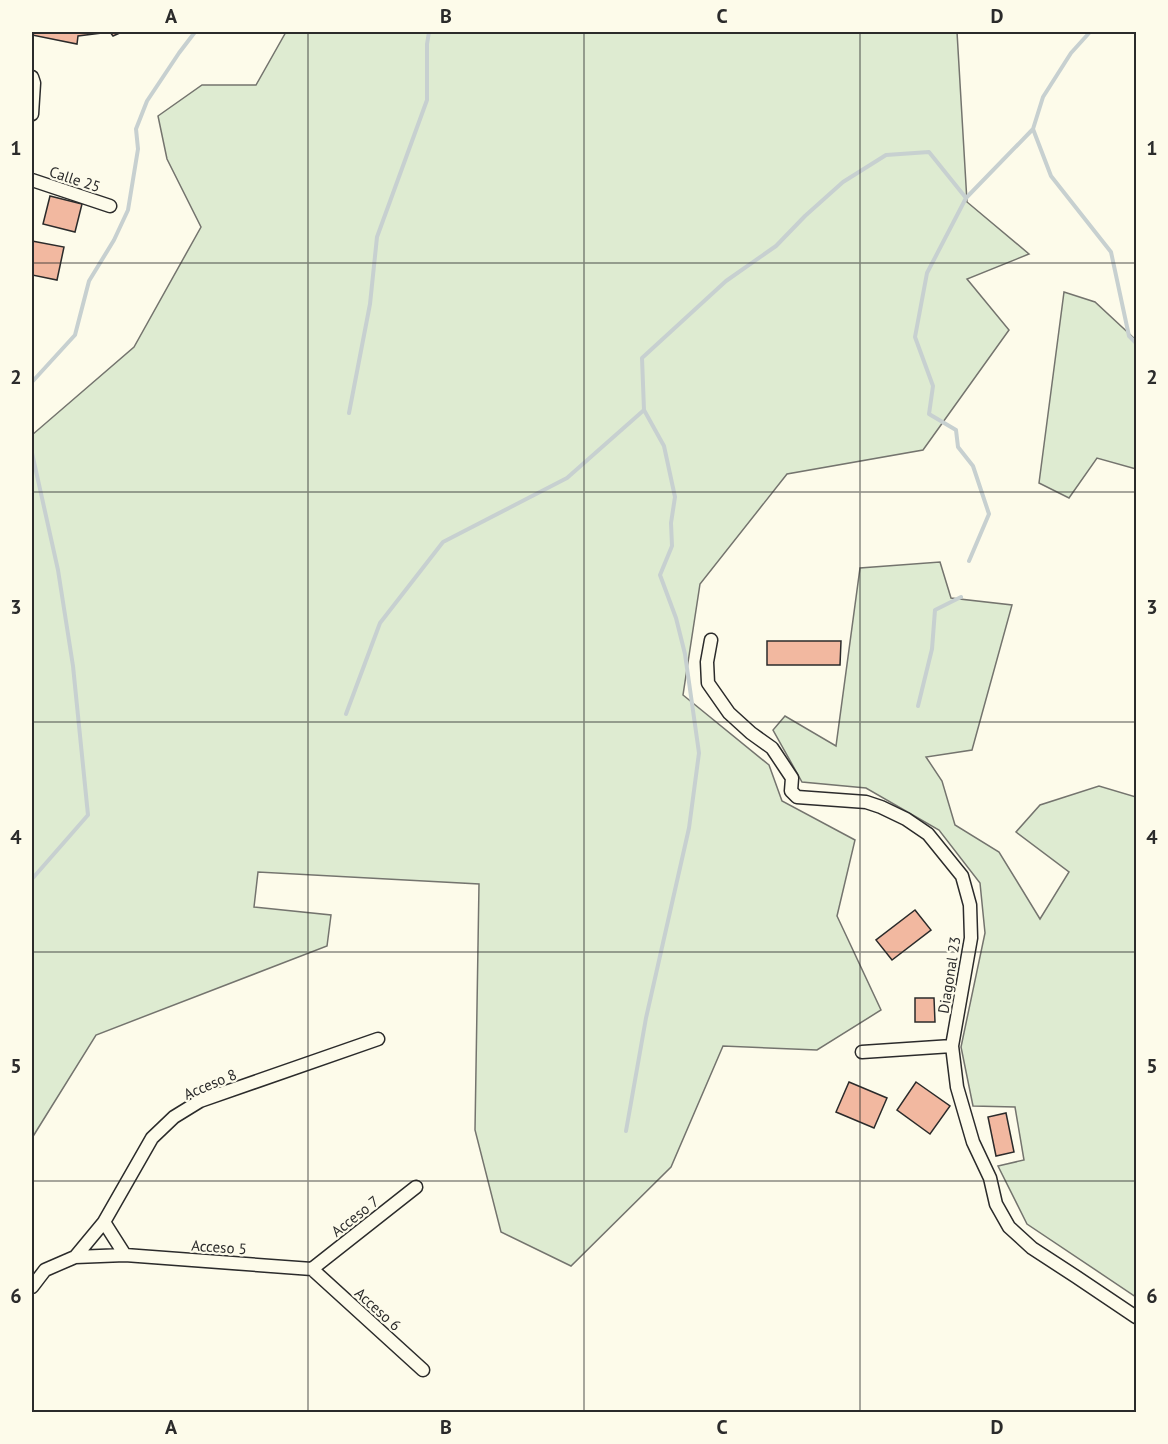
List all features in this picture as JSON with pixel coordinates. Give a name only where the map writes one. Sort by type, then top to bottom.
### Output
[{"type":"street","points":[[32,77],[34,83],[32,114]]},
{"type":"street","name":"Calle 25","points":[[32,180],[110,206]]},
{"type":"street","name":"Diagonal 23","points":[[711,640],[707,662],[708,683],[729,712],[771,748],[792,778],[791,791],[797,796],[866,802],[906,819],[928,834],[962,876],[970,905],[971,938],[952,1046],[957,1087],[973,1142],[990,1178],[996,1204],[1009,1227],[1032,1248],[1137,1317]]},
{"type":"street","name":"Acceso 8","points":[[75,1257],[104,1222],[152,1138],[174,1117],[200,1101],[378,1039]]},
{"type":"street","points":[[862,1052],[952,1046]]},
{"type":"street","name":"Acceso 7","points":[[312,1269],[416,1187]]},
{"type":"street","points":[[104,1222],[124,1255]]},
{"type":"street","name":"Acceso 5","points":[[75,1257],[124,1255],[312,1269]]},
{"type":"street","points":[[32,1287],[45,1270],[75,1257]]},
{"type":"street","name":"Acceso 6","points":[[312,1269],[423,1370]]},
{"type":"green space","points":[[286,32],[957,32],[967,202],[1029,254],[967,279],[1009,330],[923,450],[787,474],[700,584],[683,695],[769,765],[782,801],[855,840],[837,916],[881,1010],[817,1050],[723,1046],[671,1167],[571,1266],[501,1232],[475,1130],[479,884],[258,872],[254,907],[331,915],[327,946],[96,1035],[32,1138],[32,435],[134,347],[201,227],[167,159],[158,116],[202,85],[256,85]]},
{"type":"green space","points":[[1064,292],[1095,302],[1136,340],[1136,469],[1097,458],[1069,498],[1039,483]]},
{"type":"green space","points":[[940,562],[951,598],[1012,605],[972,750],[926,757],[942,781],[955,825],[999,852],[1040,919],[1069,872],[1016,832],[1040,805],[1099,786],[1136,797],[1136,1297],[1027,1224],[998,1166],[1024,1160],[1015,1107],[973,1106],[961,1047],[985,933],[980,883],[939,830],[866,788],[802,782],[773,730],[785,716],[836,746],[860,568]]},
{"type":"building","points":[[33,32],[110,32],[78,36],[77,44],[32,35]]},
{"type":"building","points":[[110,32],[122,32],[113,36]]},
{"type":"building","points":[[50,196],[82,204],[75,232],[43,224]]},
{"type":"building","points":[[32,241],[64,247],[57,280],[32,275]]},
{"type":"building","points":[[767,641],[841,641],[840,665],[767,665]]},
{"type":"building","points":[[915,910],[931,930],[892,960],[876,940]]},
{"type":"building","points":[[915,998],[934,998],[935,1022],[915,1022]]},
{"type":"building","points":[[849,1082],[887,1098],[874,1128],[836,1112]]},
{"type":"building","points":[[916,1082],[950,1106],[930,1134],[897,1110]]},
{"type":"building","points":[[1006,1113],[1014,1152],[996,1156],[988,1117]]},
{"type":"waterway","points":[[32,382],[75,335],[89,281],[114,240],[128,210],[138,149],[136,129],[147,101],[195,32]]},
{"type":"waterway","points":[[349,413],[370,304],[377,237],[427,100],[429,32]]},
{"type":"waterway","points":[[969,561],[989,514],[973,466],[958,447],[956,430],[929,414],[933,386],[915,337],[927,273],[966,198],[1033,129],[1043,97],[1071,53],[1090,32]]},
{"type":"waterway","points":[[1033,129],[1051,176],[1111,252],[1129,336],[1136,343]]},
{"type":"waterway","points":[[346,714],[380,623],[443,542],[567,478],[644,410],[642,358],[726,281],[776,246],[843,182],[886,155],[929,152],[966,198]]},
{"type":"waterway","points":[[626,1131],[646,1018],[689,828],[699,753],[685,654],[676,618],[660,575],[672,546],[671,523],[675,497],[664,446],[644,410]]},
{"type":"waterway","points":[[32,453],[58,570],[73,666],[88,815],[32,879]]},
{"type":"waterway","points":[[918,706],[932,649],[935,610],[961,597]]}]
